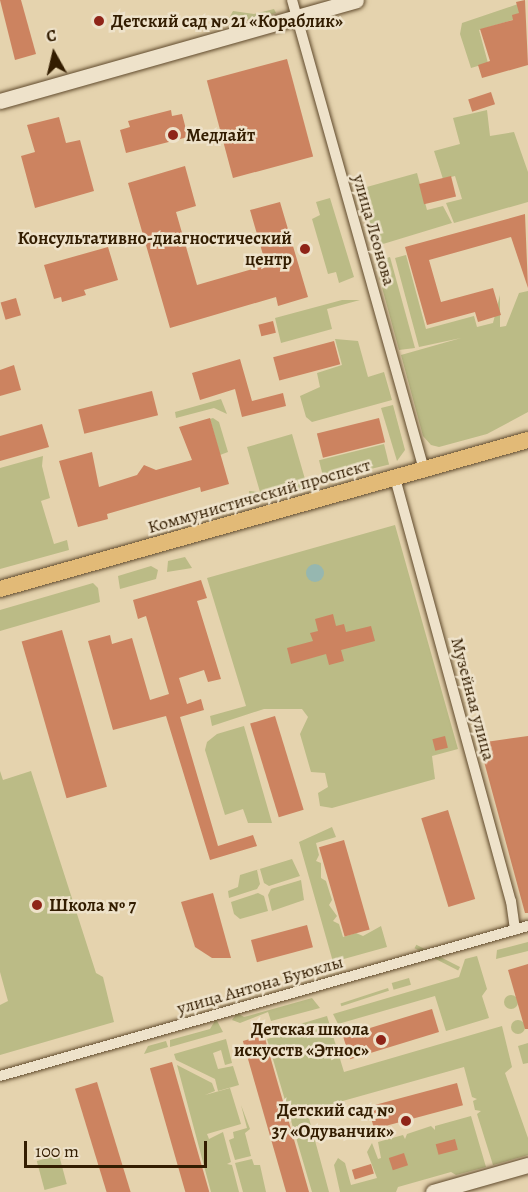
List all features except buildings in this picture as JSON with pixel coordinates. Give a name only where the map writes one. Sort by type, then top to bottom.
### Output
[{"type":"main road","name":"Коммунистический проспект","points":[[0,590],[528,440]]},
{"type":"street","name":"улица Леонова","points":[[292,0],[424,470]]},
{"type":"street","points":[[0,101],[356,0]]},
{"type":"street","name":"Музейная улица","points":[[395,478],[512,901],[515,930]]},
{"type":"street","name":"улица Антона Буюклы","points":[[0,1076],[528,926]]},
{"type":"street","points":[[433,1192],[528,1165]]},
{"type":"green space","points":[[518,4],[522,17],[479,30],[488,63],[471,68],[460,34],[462,23]]},
{"type":"green space","points":[[274,9],[276,13],[255,19],[228,20],[233,11],[254,14]]},
{"type":"green space","points":[[487,110],[490,136],[514,132],[528,172],[528,202],[454,223],[446,203],[462,199],[455,176],[443,179],[434,151],[460,144],[453,118]]},
{"type":"green space","points":[[417,173],[427,210],[443,206],[452,223],[383,244],[373,244],[356,190]]},
{"type":"green space","points":[[330,198],[354,277],[339,283],[336,272],[328,274],[312,219],[320,215],[316,202]]},
{"type":"green space","points":[[406,255],[426,329],[474,316],[477,327],[493,323],[500,295],[500,327],[506,326],[519,293],[528,291],[528,412],[487,434],[439,447],[431,445],[423,436],[401,355],[461,338],[419,347],[395,258]]},
{"type":"green space","points":[[390,257],[415,348],[399,350],[377,269],[380,260]]},
{"type":"green space","points":[[342,300],[360,300],[327,309],[332,329],[281,343],[275,318]]},
{"type":"green space","points":[[335,339],[358,341],[368,377],[384,372],[392,400],[312,422],[306,417],[300,396],[320,387],[317,373],[342,365]]},
{"type":"green space","points":[[221,399],[227,414],[214,408],[176,418],[175,412]]},
{"type":"green space","points":[[393,405],[405,450],[397,461],[381,408]]},
{"type":"green space","points":[[213,418],[219,422],[228,452],[220,455],[210,419]]},
{"type":"green space","points":[[292,434],[307,486],[316,487],[251,505],[249,491],[260,492],[247,447]]},
{"type":"green space","points":[[384,444],[389,464],[324,481],[319,460]]},
{"type":"green space","points":[[43,456],[42,466],[50,498],[41,501],[54,544],[67,540],[69,550],[0,569],[0,468]]},
{"type":"green space","points":[[395,525],[458,749],[432,756],[435,779],[332,808],[320,806],[318,793],[328,787],[325,773],[311,772],[300,734],[308,717],[302,709],[264,709],[212,726],[210,716],[246,706],[207,578]]},
{"type":"green space","points":[[185,557],[192,568],[167,572],[168,561]]},
{"type":"green space","points":[[151,566],[158,570],[156,579],[120,589],[118,576]]},
{"type":"green space","points":[[93,583],[98,588],[100,602],[0,631],[0,610]]},
{"type":"green space","points":[[244,726],[272,823],[248,823],[243,809],[225,815],[205,750],[207,742],[217,734]]},
{"type":"green space","name":"Школа № 7","points":[[0,771],[3,780],[31,771],[96,973],[103,977],[114,1022],[0,1055],[0,1005],[8,1001],[0,972]]},
{"type":"green space","points":[[332,827],[336,837],[316,843],[319,855],[316,861],[321,863],[321,878],[326,881],[332,900],[329,905],[337,916],[333,921],[339,924],[343,937],[356,933],[363,936],[381,926],[387,947],[333,962],[299,842]]},
{"type":"green space","points":[[292,859],[300,876],[269,886],[264,883],[260,869],[257,870],[260,884],[257,889],[229,898],[228,891],[238,887],[240,875]]},
{"type":"green space","points":[[301,880],[304,900],[272,911],[268,895],[271,889]]},
{"type":"green space","points":[[258,893],[264,896],[268,911],[240,919],[234,914],[231,902]]},
{"type":"green space","points":[[528,942],[528,951],[496,959],[497,950]]},
{"type":"green space","points":[[416,945],[460,967],[458,971],[415,948]]},
{"type":"green space","points":[[477,956],[487,989],[482,996],[489,1018],[446,1031],[435,996],[338,1024],[333,1014],[459,977],[465,959]]},
{"type":"green space","points":[[409,978],[411,985],[394,990],[392,983]]},
{"type":"green space","points":[[388,988],[389,991],[341,1006],[340,1003]]},
{"type":"green space","points":[[508,995],[514,995],[518,1002],[514,1009],[508,1009],[504,1005],[504,999]]},
{"type":"green space","points":[[312,998],[320,1008],[271,1021],[268,1012],[240,1023],[232,1020],[237,1013],[244,1017]]},
{"type":"green space","points":[[327,1016],[344,1072],[502,1026],[512,1067],[505,1073],[528,1138],[528,1155],[493,1165],[477,1114],[481,1111],[475,1110],[473,1101],[477,1099],[472,1097],[464,1067],[307,1111],[329,1192],[312,1192],[267,1039],[274,1037],[273,1032]]},
{"type":"green space","points":[[216,1019],[223,1032],[170,1047],[170,1040],[210,1029]]},
{"type":"green space","points":[[515,1020],[521,1020],[525,1027],[521,1034],[515,1034],[511,1030],[511,1024]]},
{"type":"green space","points":[[226,1039],[232,1063],[225,1065],[221,1050],[213,1053],[218,1069],[233,1066],[239,1085],[218,1091],[215,1079],[176,1060],[174,1054]]},
{"type":"green space","points":[[166,1041],[168,1047],[144,1054],[148,1046]]},
{"type":"green space","points":[[528,1043],[528,1063],[523,1064],[518,1046]]},
{"type":"green space","points":[[177,1065],[212,1083],[215,1091],[205,1095],[230,1088],[241,1124],[207,1134],[209,1139],[223,1132],[231,1162],[227,1164],[232,1165],[239,1192],[211,1192]]},
{"type":"green space","points":[[241,1105],[250,1129],[245,1133],[251,1156],[235,1160],[229,1140],[234,1138],[233,1132],[247,1128]]},
{"type":"green space","points":[[471,1116],[486,1167],[456,1175],[451,1172],[398,1187],[396,1192],[340,1192],[334,1165],[338,1158],[345,1163],[351,1185],[377,1178],[367,1152],[372,1143],[378,1159],[381,1158],[378,1142],[403,1135],[405,1139],[407,1134],[431,1126],[435,1130],[435,1126]]},
{"type":"green space","points":[[59,1155],[67,1184],[45,1190],[37,1161]]},
{"type":"green space","points":[[252,1159],[254,1165],[260,1165],[266,1192],[243,1192],[235,1163]]},
{"type":"water","points":[[315,564],[323,569],[324,573],[319,581],[315,582],[307,577],[306,573],[311,565]]},
{"type":"place","name":"Детский сад № 21 «Кораблик»","points":[[99,21]]},
{"type":"place","name":"Медлайт","points":[[173,135]]},
{"type":"place","name":"Консультативно-диагностический центр","points":[[305,249]]},
{"type":"place","name":"Школа № 7","points":[[37,905]]},
{"type":"place","name":"Детская школа искусств «Этнос»","points":[[381,1040]]},
{"type":"place","name":"Детский сад № 37 «Одуванчик»","points":[[406,1121]]}]
